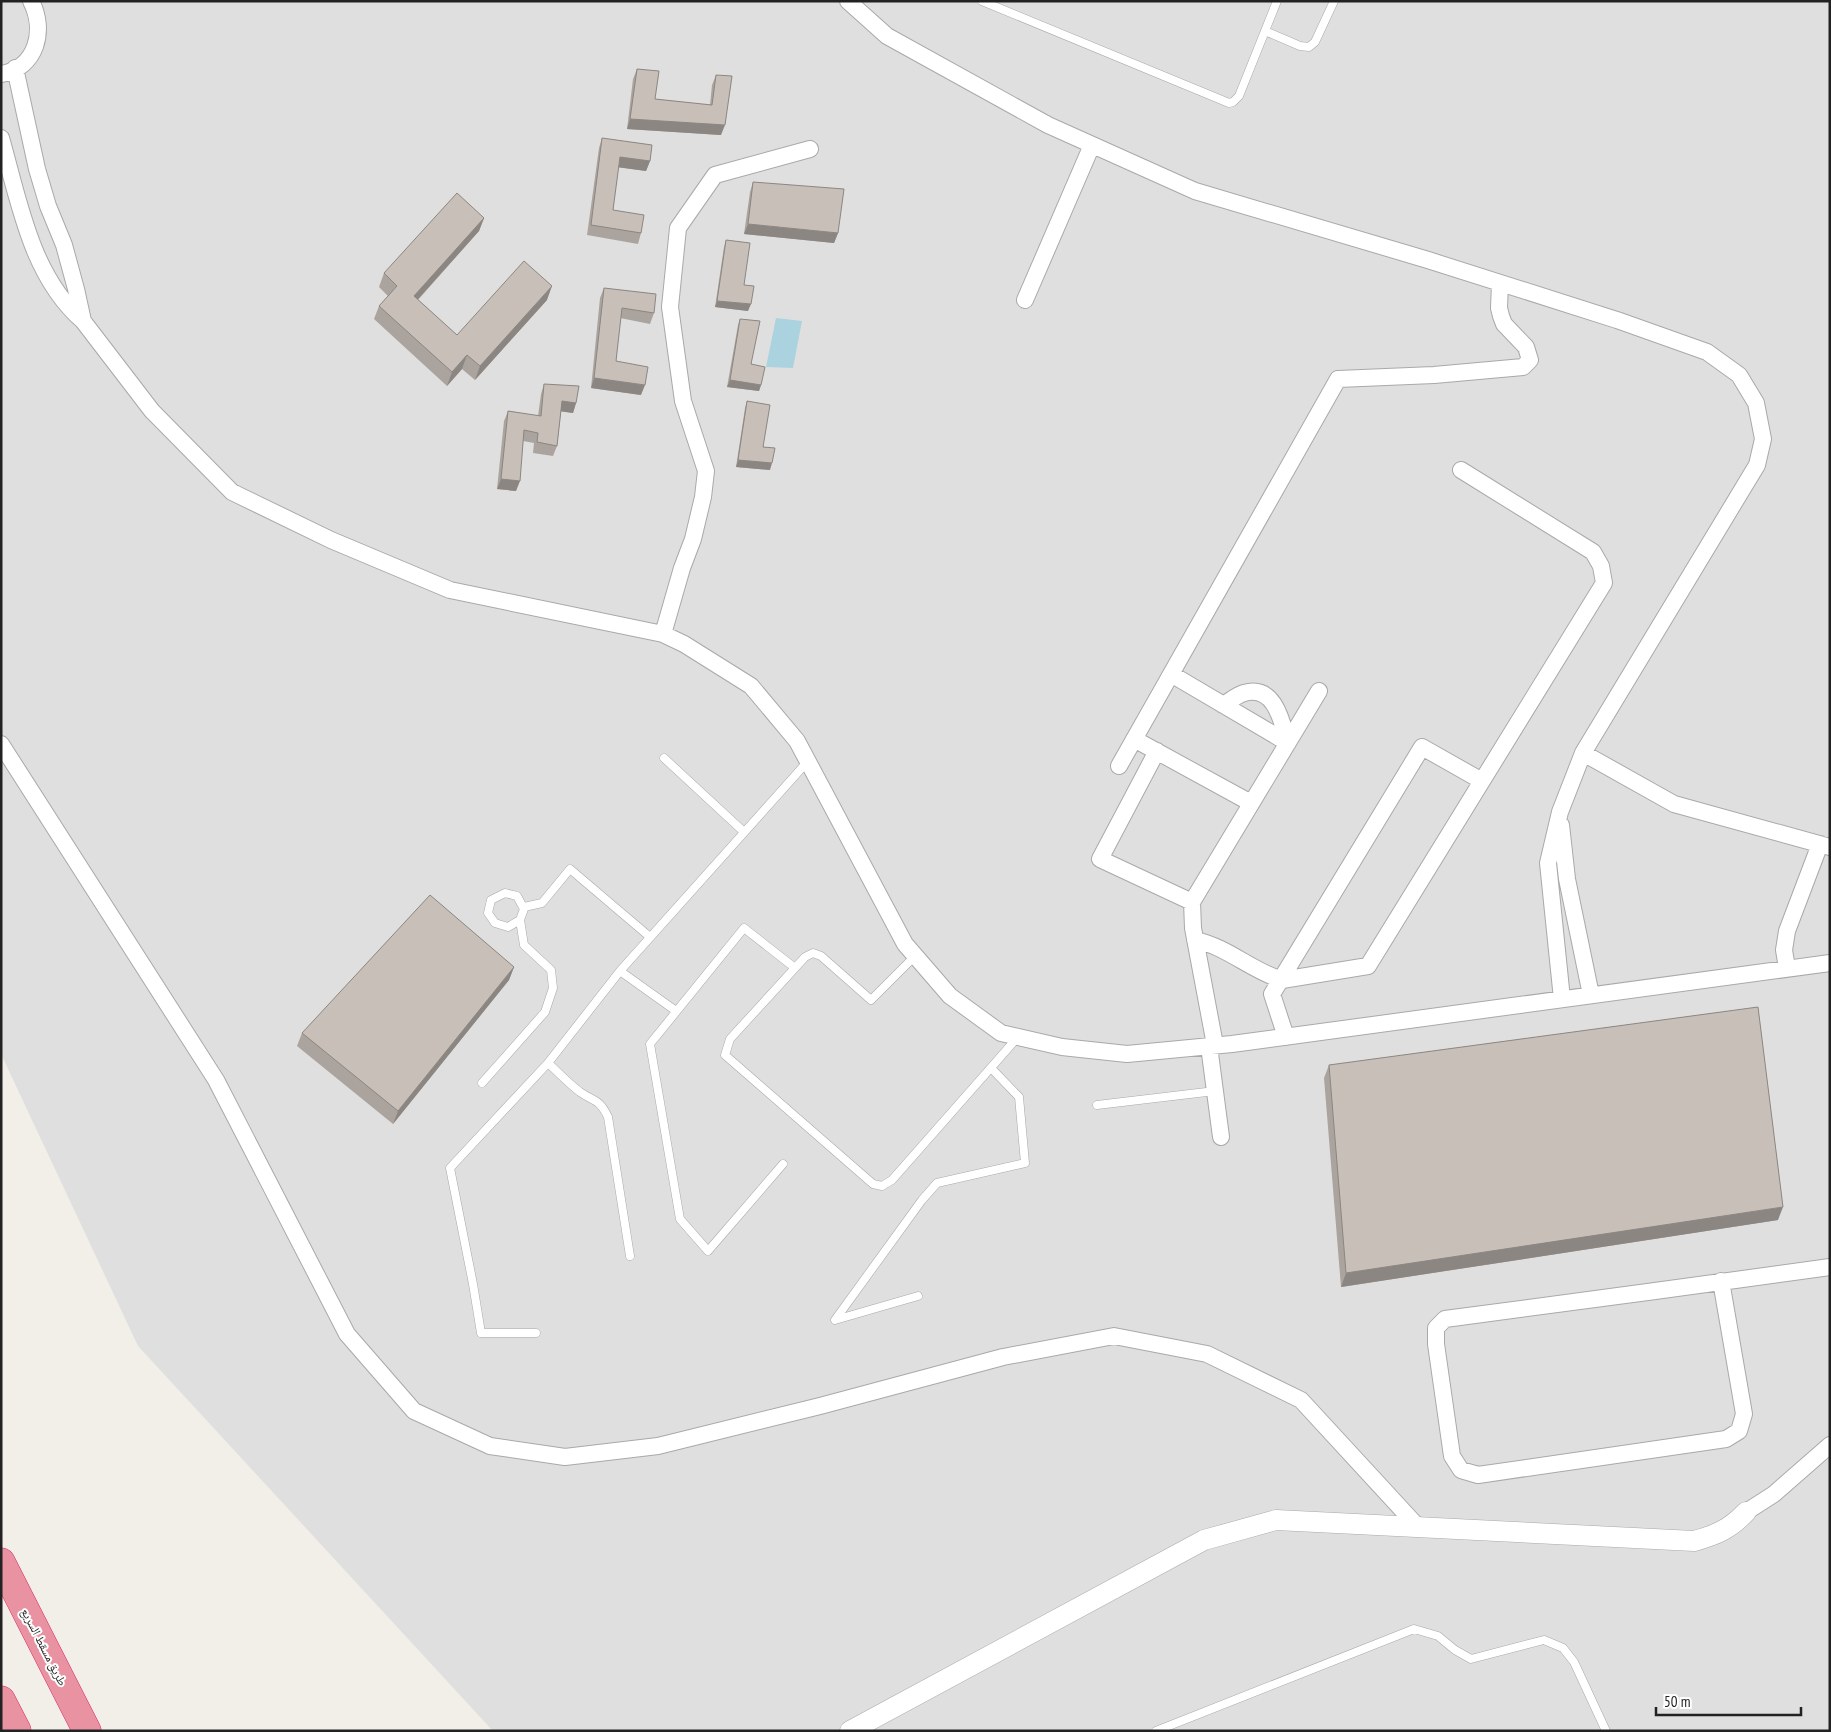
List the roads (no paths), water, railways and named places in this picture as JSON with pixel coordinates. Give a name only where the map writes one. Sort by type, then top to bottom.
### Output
[{"type":"highway","points":[[1,1550],[15,1591]]},
{"type":"highway","name":"طريق مسقط السريع","points":[[1,1562],[87,1731]]},
{"type":"highway","points":[[1,1700],[17,1731]]},
{"type":"street","points":[[31,1],[37,14],[39,32]]},
{"type":"street","points":[[48,1],[44,8],[34,49],[24,63],[8,71],[48,206],[64,245],[83,321]]},
{"type":"street","points":[[848,1],[887,36],[1048,125],[1196,191],[1617,320],[1707,352],[1739,375],[1756,402],[1762,439],[1756,465],[1583,753],[1560,812],[1548,864],[1562,999]]},
{"type":"street","points":[[1,138],[31,241],[48,276],[71,310],[83,321],[152,411],[232,492],[331,540],[450,590],[663,634],[684,644],[751,686],[797,741],[905,944],[950,996],[1001,1033],[1062,1047],[1126,1054],[1212,1046],[1830,963]]},
{"type":"street","points":[[1024,300],[1092,144]]},
{"type":"street","points":[[663,634],[682,568],[693,539],[703,497],[706,471],[683,401],[670,306],[678,228],[715,175],[810,149]]},
{"type":"street","points":[[1119,766],[1338,379],[1434,375],[1524,368],[1530,360],[1526,347],[1504,324],[1501,316],[1499,308],[1500,283]]},
{"type":"street","points":[[1195,940],[1213,944],[1268,975],[1282,980],[1368,966],[1604,583],[1601,566],[1594,552],[1462,470]]},
{"type":"street","points":[[1171,674],[1288,743]]},
{"type":"street","points":[[1221,1137],[1212,1046],[1195,940],[1192,902],[1319,690]]},
{"type":"street","points":[[1223,705],[1244,693],[1262,694],[1270,698],[1280,716],[1288,743]]},
{"type":"street","points":[[1134,739],[1251,803]]},
{"type":"street","points":[[1,744],[216,1080],[347,1334],[414,1411],[490,1446],[565,1457],[658,1446],[820,1406],[1003,1357],[1114,1336],[1207,1354],[1301,1400],[1418,1527]]},
{"type":"street","points":[[1286,1036],[1272,994],[1422,747],[1482,782]]},
{"type":"street","points":[[1157,751],[1100,859],[1192,902]]},
{"type":"street","points":[[1583,753],[1674,804],[1825,846],[1787,931],[1784,950],[1787,968]]},
{"type":"street","points":[[1560,812],[1568,879],[1591,995]]},
{"type":"street","points":[[1721,1281],[1744,1414],[1739,1431],[1726,1439],[1478,1475],[1461,1470],[1452,1456],[1436,1344],[1436,1328],[1445,1319],[1721,1281],[1830,1267]]},
{"type":"street","points":[[849,1730],[1204,1540],[1276,1520],[1694,1541],[1718,1534],[1736,1522],[1746,1512],[1774,1494],[1830,1445]]},
{"type":"lane","points":[[982,1],[1229,103],[1234,102],[1239,96],[1277,1]]},
{"type":"lane","points":[[1265,32],[1304,47],[1313,45],[1334,1]]},
{"type":"lane","points":[[664,758],[744,832]]},
{"type":"lane","points":[[536,1334],[481,1333],[450,1168],[548,1063],[620,971],[808,761]]},
{"type":"lane","points":[[524,908],[542,903],[570,869],[650,937]]},
{"type":"lane","points":[[482,1083],[545,1012],[553,988],[551,970],[524,945],[520,920],[524,908],[517,896],[503,893],[491,900],[488,912],[495,924],[508,927],[520,920]]},
{"type":"lane","points":[[783,1164],[708,1251],[680,1219],[650,1044],[744,928],[795,968]]},
{"type":"lane","points":[[915,956],[871,1000],[821,956],[813,953],[805,957],[730,1039],[725,1055],[873,1184],[882,1186],[892,1180],[1018,1037]]},
{"type":"lane","points":[[620,971],[676,1012]]},
{"type":"lane","points":[[548,1063],[581,1092],[597,1100],[608,1117],[630,1256]]},
{"type":"lane","points":[[918,1296],[835,1320],[922,1200],[937,1183],[1025,1163],[1019,1097],[991,1068]]},
{"type":"lane","points":[[1098,1105],[1215,1091]]},
{"type":"lane","points":[[1156,1731],[1414,1629],[1438,1636],[1455,1650],[1471,1659],[1544,1640],[1563,1648],[1574,1662],[1606,1731]]},
{"type":"water","points":[[776,318],[802,321],[793,368],[766,367]]}]
